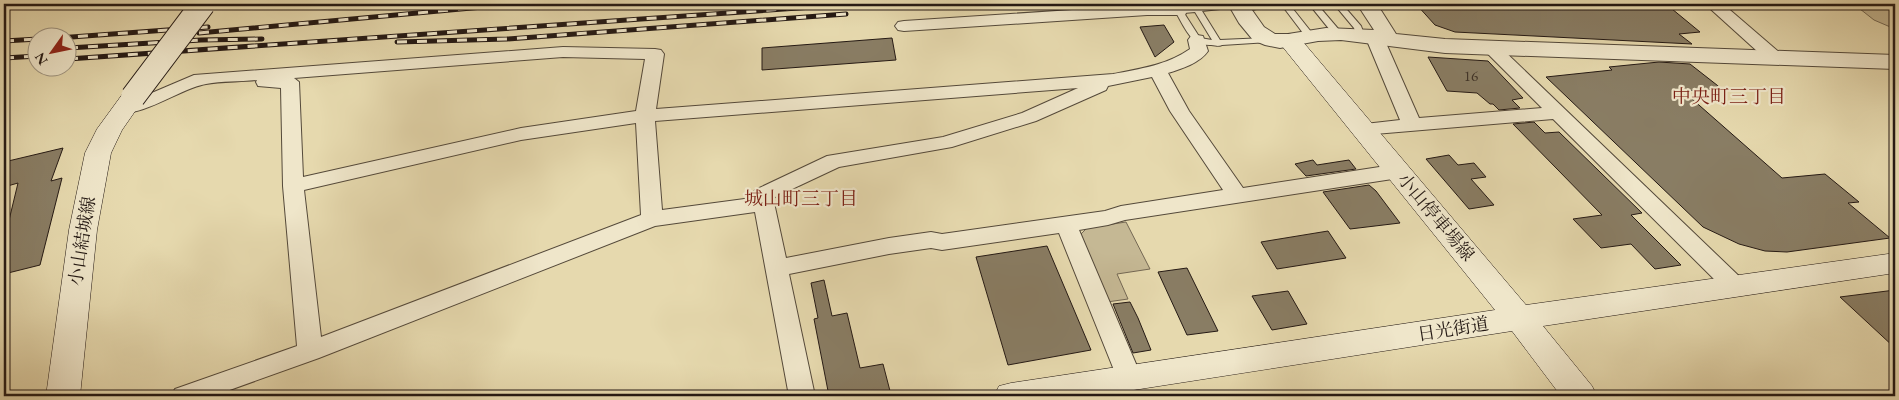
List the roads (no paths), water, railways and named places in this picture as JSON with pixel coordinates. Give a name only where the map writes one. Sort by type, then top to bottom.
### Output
[{"type":"main road","name":"小山結城線","points":[[63,396],[74,292],[90,187],[98,153],[110,128],[203,4]]},
{"type":"main road","name":"小山停車場線","points":[[1299,38],[1363,129],[1520,319],[1580,396]]},
{"type":"main road","name":"日光街道","points":[[1011,396],[1734,285],[1895,263]]},
{"type":"street","points":[[1246,4],[1261,35],[1272,40],[1337,33],[1374,36],[1428,45],[1492,49],[1895,62]]},
{"type":"street","points":[[1367,4],[1386,30],[1374,36]]},
{"type":"street","points":[[1714,4],[1774,57]]},
{"type":"street","points":[[904,26],[1147,10],[1178,11]]},
{"type":"street","points":[[1374,36],[1412,125]]},
{"type":"street","points":[[293,186],[521,134],[645,116],[1113,80],[1158,70],[1188,60],[1199,51],[1197,40]]},
{"type":"street","points":[[1492,49],[1734,285]]},
{"type":"street","points":[[129,102],[161,96],[201,79],[563,52],[655,54],[645,116],[652,220]]},
{"type":"street","points":[[1158,70],[1180,111],[1236,195]]},
{"type":"street","points":[[201,79],[208,83],[290,82],[293,186],[310,351]]},
{"type":"street","points":[[802,396],[762,204],[762,195],[834,162],[945,143],[1029,117],[1113,80]]},
{"type":"street","points":[[1363,129],[1556,113]]},
{"type":"street","points":[[776,268],[889,246],[931,240],[942,242],[1108,218],[1120,213],[1399,172]]},
{"type":"street","points":[[184,396],[310,351],[652,220],[762,204]]},
{"type":"street","points":[[1066,224],[1129,378]]},
{"type":"lane","points":[[1246,4],[1178,11],[1197,40],[1205,43],[1218,44],[1299,38],[1285,4]]},
{"type":"lane","points":[[1313,4],[1337,33]]},
{"type":"lane","points":[[1338,4],[1358,28],[1374,36]]},
{"type":"lane","points":[[1197,9],[1218,44]]},
{"type":"railway","points":[[199,33],[515,4]]},
{"type":"railway","points":[[78,58],[856,4]]},
{"type":"railway","points":[[397,42],[507,39],[846,14]]},
{"type":"railway","points":[[78,37],[208,27]]},
{"type":"railway","points":[[78,47],[201,40],[262,39]]},
{"type":"railway","points":[[4,41],[28,40]]},
{"type":"railway","points":[[4,58],[28,57]]},
{"type":"district","name":"中央町三丁目","points":[[1729,96]]},
{"type":"district","name":"城山町三丁目","points":[[801,198]]}]
